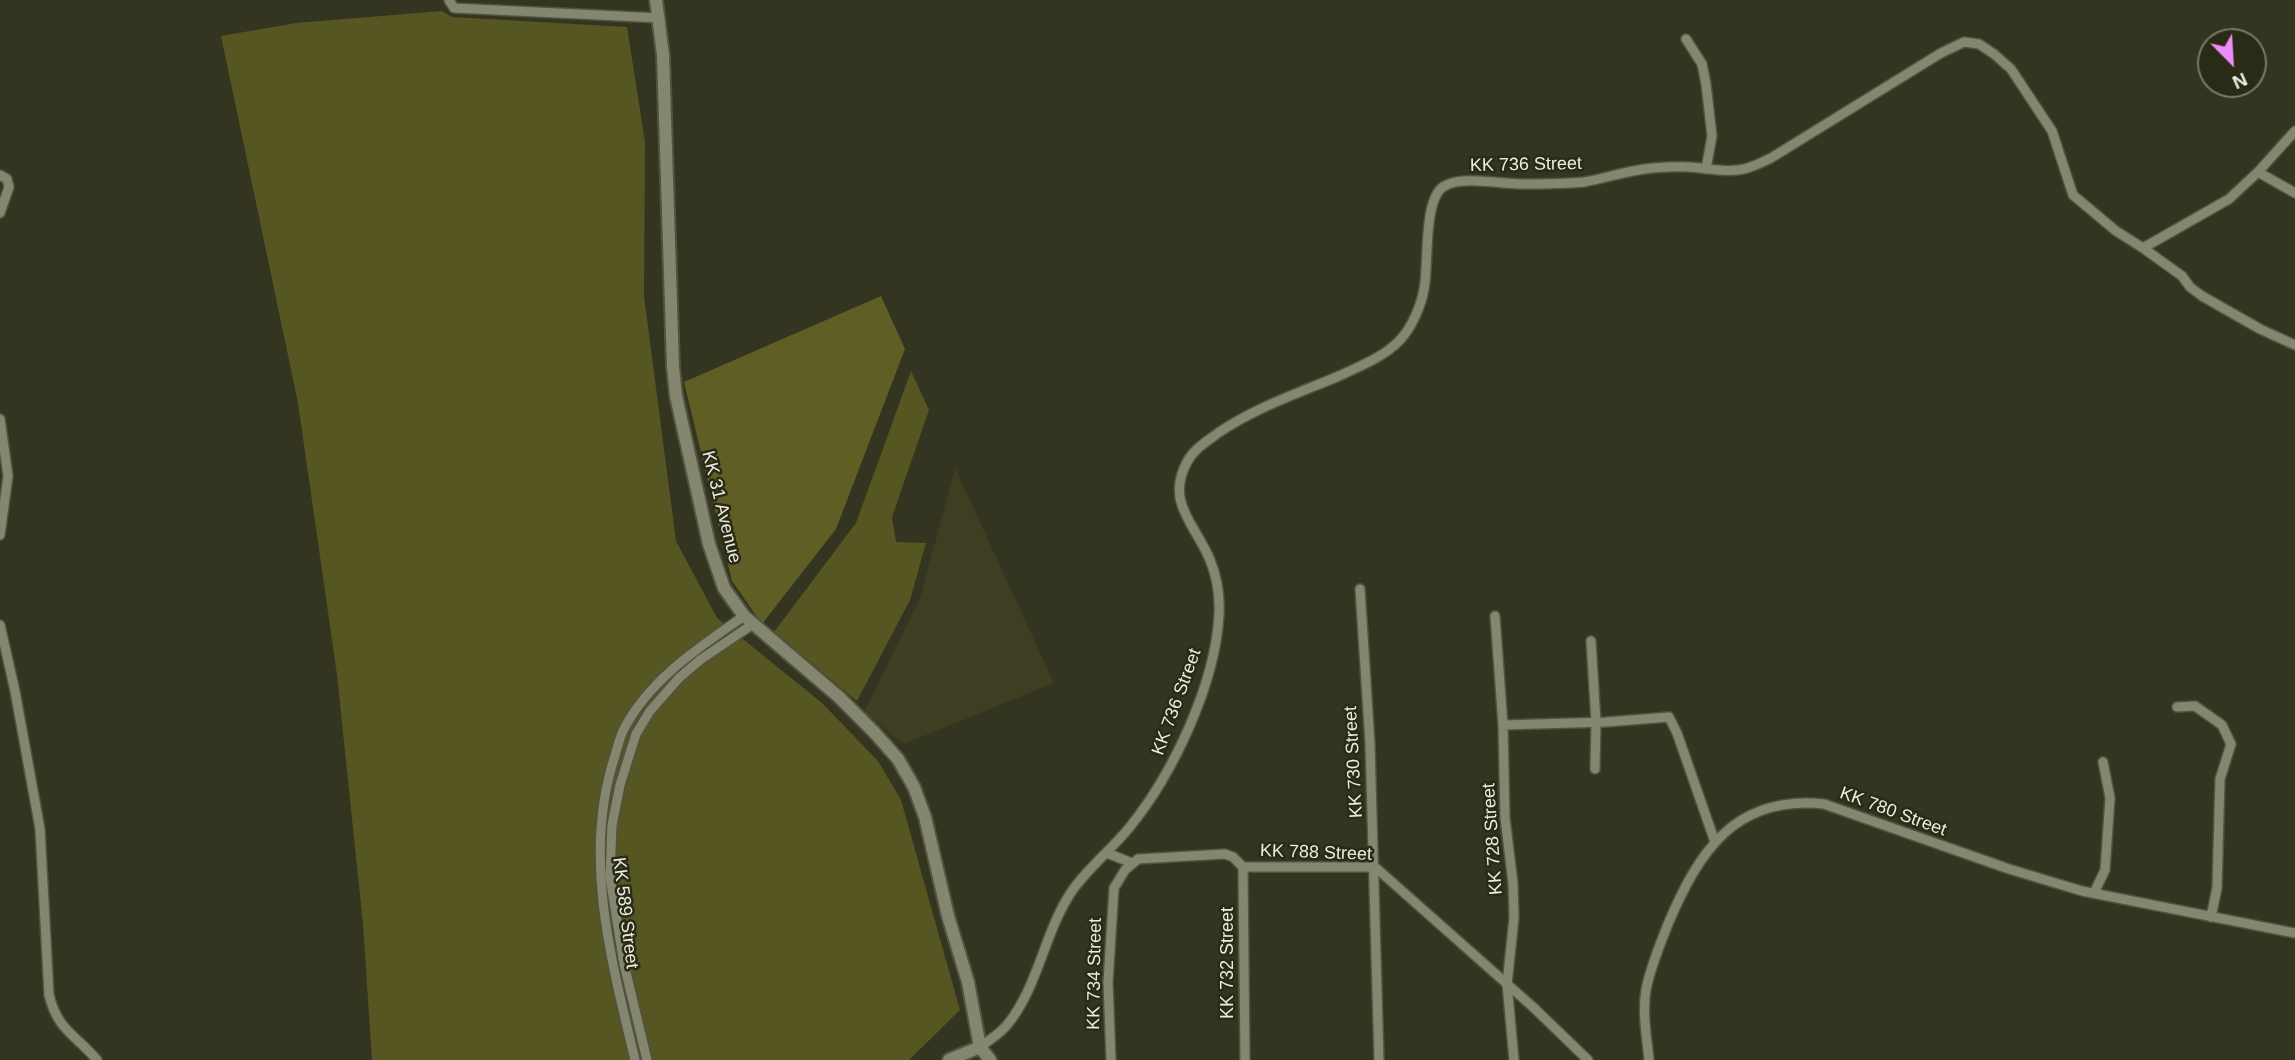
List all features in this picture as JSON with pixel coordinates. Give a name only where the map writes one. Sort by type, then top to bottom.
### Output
[{"type":"main road","name":"KK 31 Avenue","points":[[656,0],[664,68],[673,367],[676,396],[709,544],[724,588],[749,620],[839,697],[874,732],[898,758],[914,787],[925,817],[948,916],[968,982],[980,1047],[990,1060]]},
{"type":"main road","points":[[949,1060],[980,1047]]},
{"type":"street","points":[[449,0],[454,8],[660,18]]},
{"type":"street","points":[[1686,39],[1702,64],[1706,84],[1712,136],[1706,169]]},
{"type":"street","name":"KK 736 Street","points":[[980,1047],[1006,1027],[1030,989],[1068,898],[1150,801],[1171,766],[1208,675],[1219,619],[1217,582],[1212,563],[1186,519],[1179,488],[1183,470],[1190,457],[1200,446],[1227,427],[1257,411],[1366,364],[1401,339],[1412,321],[1424,290],[1432,202],[1440,189],[1448,184],[1458,181],[1570,183],[1629,170],[1685,166],[1741,170],[1756,166],[1941,53],[1964,42],[1979,44],[2011,69],[2037,105],[2052,131],[2073,195],[2116,231],[2182,276],[2190,287],[2202,296],[2260,329],[2295,345]]},
{"type":"street","points":[[2143,248],[2229,199],[2295,131]]},
{"type":"street","points":[[2258,172],[2295,193]]},
{"type":"street","points":[[0,175],[7,179],[9,187],[0,213]]},
{"type":"street","points":[[0,419],[8,476],[0,535]]},
{"type":"street","name":"KK 730 Street","points":[[1360,589],[1375,867],[1379,1060]]},
{"type":"street","name":"KK 728 Street","points":[[1495,615],[1503,725],[1504,805],[1513,883],[1514,918],[1507,984],[1514,1060]]},
{"type":"street","name":"KK 589 Street","points":[[635,1060],[608,936],[600,878],[601,826],[607,782],[624,728],[653,689],[686,657],[749,620]]},
{"type":"street","name":"KK 589 Street","points":[[647,1060],[624,964],[610,877],[612,825],[620,785],[636,734],[650,711],[679,678],[749,620]]},
{"type":"street","points":[[0,625],[40,829],[49,995],[53,1012],[61,1025],[97,1060]]},
{"type":"street","points":[[1591,641],[1596,722],[1595,769]]},
{"type":"street","points":[[2177,706],[2195,706],[2222,725],[2231,744],[2220,779],[2217,888],[2211,917]]},
{"type":"street","points":[[1503,725],[1670,717],[1715,842]]},
{"type":"street","points":[[2094,894],[2105,870],[2110,798],[2103,762]]},
{"type":"street","name":"KK 780 Street","points":[[1649,1060],[1645,1017],[1646,991],[1659,945],[1684,888],[1727,829],[1762,812],[1805,802],[1824,804],[2008,869],[2094,894],[2295,933]]},
{"type":"street","points":[[1107,853],[1132,863]]},
{"type":"street","name":"KK 788 Street","points":[[1132,863],[1138,859],[1152,857],[1214,854],[1233,857],[1243,867],[1375,867],[1588,1060]]},
{"type":"street","name":"KK 734 Street","points":[[1111,1060],[1108,982],[1114,888],[1132,863]]},
{"type":"street","name":"KK 732 Street","points":[[1243,867],[1245,1060]]},
{"type":"shaded area","points":[[442,11],[452,17],[627,27],[645,142],[644,296],[676,541],[717,618],[822,703],[878,761],[901,800],[960,1010],[909,1060],[372,1060],[363,924],[337,675],[298,403],[221,36],[296,23]]},
{"type":"shaded area","points":[[881,296],[905,349],[836,529],[762,624],[732,581],[684,382]]},
{"type":"shaded area","points":[[911,371],[929,410],[892,517],[896,542],[926,543],[910,600],[857,701],[774,632],[856,523]]},
{"type":"shaded area","points":[[955,468],[1054,683],[904,744],[864,712],[920,598]]}]
